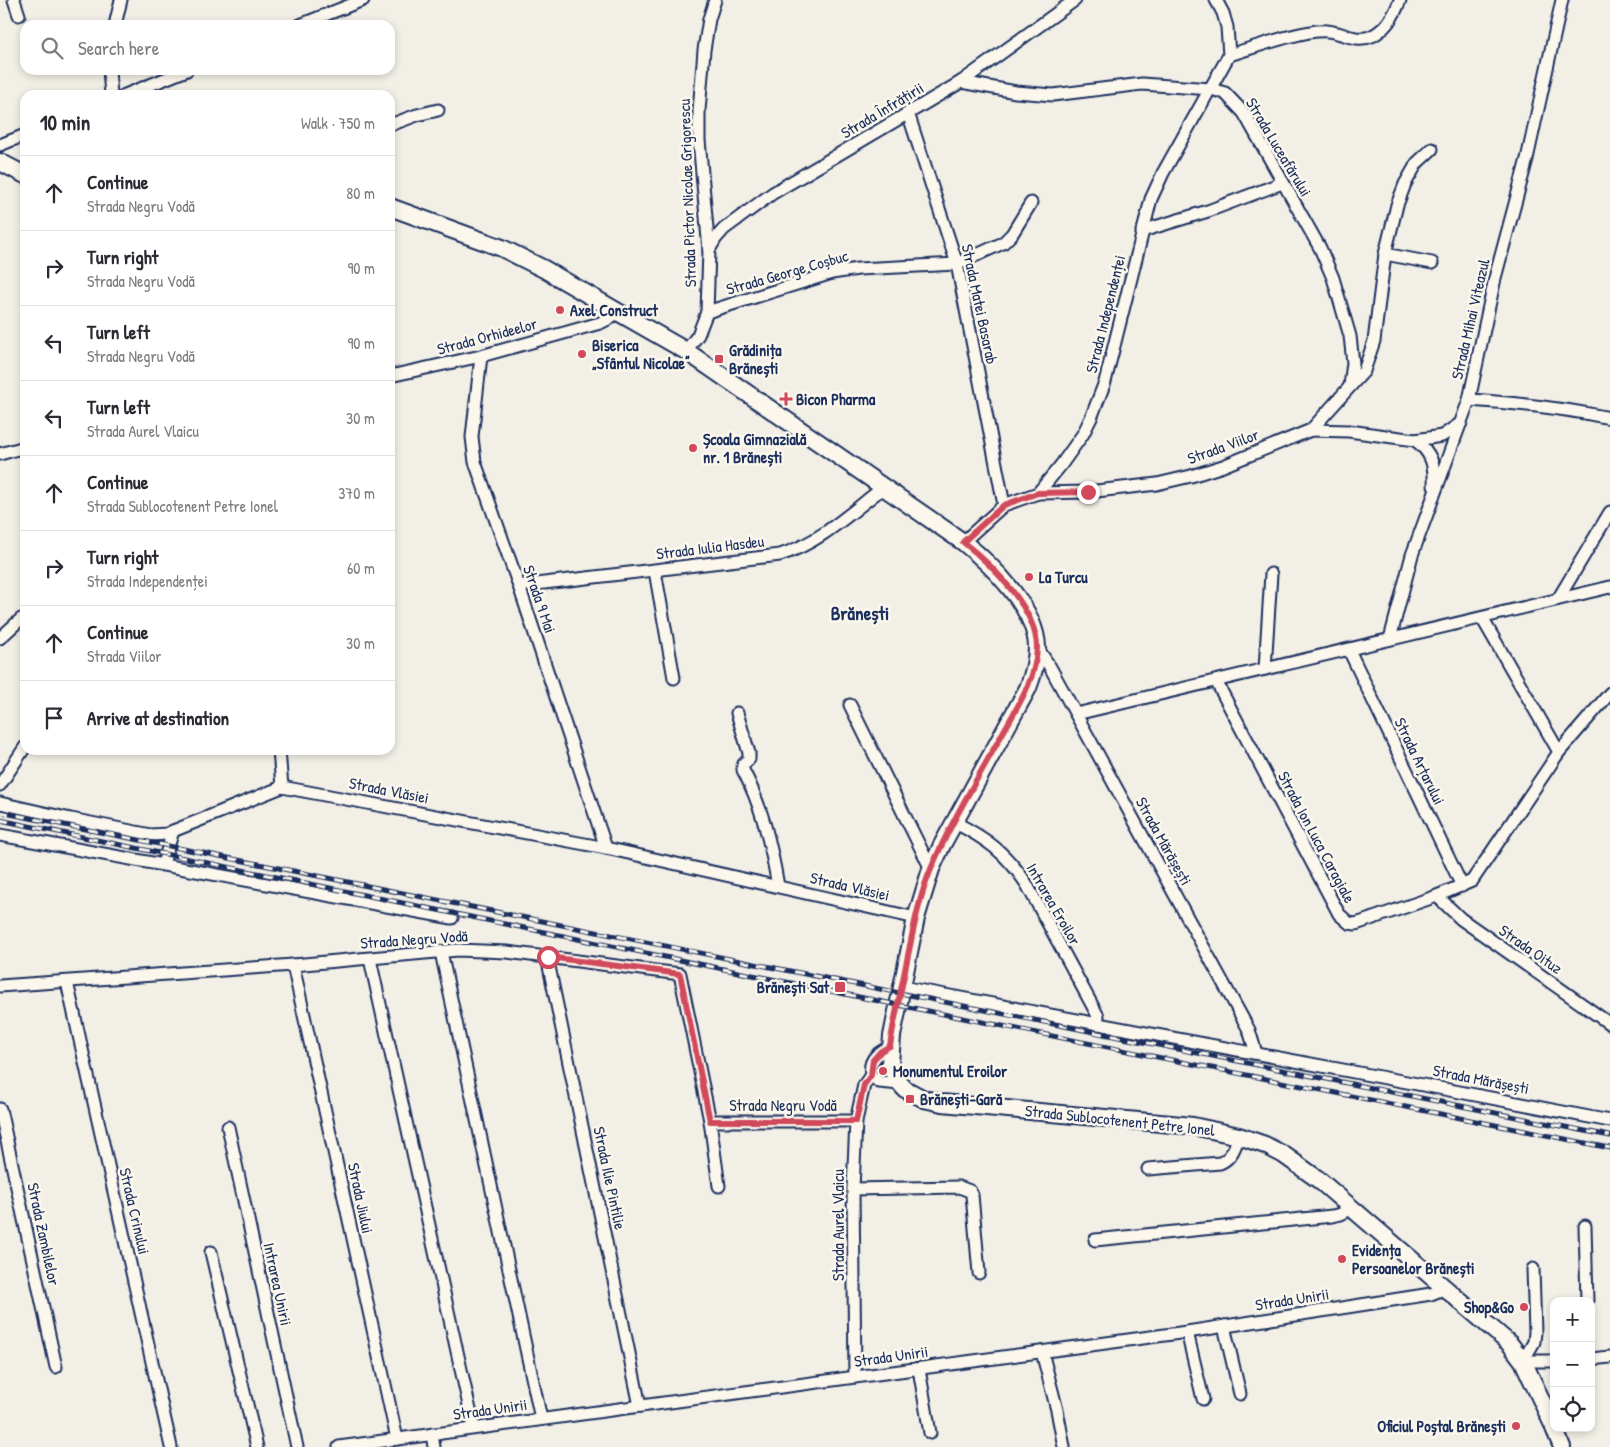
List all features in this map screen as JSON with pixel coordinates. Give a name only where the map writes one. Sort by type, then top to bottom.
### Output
[{"type":"main road","points":[[0,162],[20,172]]},
{"type":"main road","points":[[395,209],[502,248],[544,269],[686,351],[963,542],[987,562],[1021,604],[1032,626],[1037,647],[1035,664],[1028,688],[954,822],[931,869],[916,918],[890,1046],[891,1069],[900,1084]]},
{"type":"main road","name":"Strada Sublocotenent Petre Ionel","points":[[900,1084],[915,1095],[942,1103],[1193,1126],[1239,1136],[1284,1155],[1352,1208],[1510,1344],[1523,1361],[1550,1419]]},
{"type":"main road","name":"Strada Sublocotenent Petre Ionel","points":[[1556,1432],[1562,1447]]},
{"type":"street","points":[[14,0],[19,15]]},
{"type":"street","points":[[116,20],[121,0]]},
{"type":"street","points":[[313,20],[363,0]]},
{"type":"street","name":"Strada Pictor Nicolae Grigorescu","points":[[686,351],[698,335],[707,312],[709,250],[699,140],[699,112],[704,50],[716,0]]},
{"type":"street","name":"Strada Înfrățirii","points":[[709,250],[724,229],[773,193],[961,82],[1075,0]]},
{"type":"street","points":[[1216,0],[1223,13],[1227,27],[1229,55],[1309,32],[1327,31],[1361,38],[1372,36],[1381,30],[1392,16],[1400,0]]},
{"type":"street","name":"Strada Mihai Viteazul","points":[[1390,639],[1412,555],[1469,400],[1496,278],[1527,159],[1562,0]]},
{"type":"street","name":"Strada Independenței","points":[[1038,493],[1083,434],[1098,401],[1107,375],[1151,199],[1162,173],[1229,55]]},
{"type":"street","points":[[110,75],[111,90]]},
{"type":"street","points":[[138,90],[175,75]]},
{"type":"street","name":"Strada Luceafărului","points":[[961,82],[1016,92],[1053,94],[1142,84],[1211,89],[1224,93],[1244,113],[1320,248],[1342,305],[1350,336],[1353,363],[1350,386]]},
{"type":"street","points":[[395,123],[417,114],[438,110]]},
{"type":"street","name":"Strada Matei Basarab","points":[[908,113],[957,264],[1004,505]]},
{"type":"street","points":[[0,145],[20,137]]},
{"type":"street","points":[[1311,430],[1364,370],[1374,341],[1385,254],[1397,205],[1416,162],[1432,149]]},
{"type":"street","points":[[1142,231],[1208,211],[1282,183]]},
{"type":"street","name":"Strada George Coșbuc","points":[[707,312],[832,273],[858,269],[957,264],[1003,243],[1012,234],[1031,202]]},
{"type":"street","points":[[1385,254],[1432,263]]},
{"type":"street","name":"Strada Orhideelor","points":[[395,375],[481,356],[600,322],[618,312]]},
{"type":"street","name":"Strada 9 Mai","points":[[481,356],[472,451],[520,586],[606,848]]},
{"type":"street","points":[[1469,400],[1531,404],[1610,418]]},
{"type":"street","name":"Strada Viilor","points":[[1038,493],[1088,492],[1157,484],[1223,466],[1311,430],[1349,430],[1416,440],[1442,436],[1462,422]]},
{"type":"street","points":[[1416,440],[1426,448],[1432,460],[1435,474],[1434,494]]},
{"type":"street","points":[[0,454],[20,448]]},
{"type":"street","name":"Strada Iulia Hasdeu","points":[[520,586],[655,571],[780,555],[795,551],[817,539],[884,487]]},
{"type":"street","points":[[963,542],[1004,505],[1038,493]]},
{"type":"street","points":[[1558,599],[1610,512]]},
{"type":"street","points":[[655,571],[674,678]]},
{"type":"street","points":[[1264,669],[1271,574]]},
{"type":"street","points":[[1076,714],[1610,587]]},
{"type":"street","points":[[1482,618],[1559,752]]},
{"type":"street","points":[[0,638],[20,619]]},
{"type":"street","name":"Strada Mărășești","points":[[1037,647],[1050,667],[1249,1030],[1256,1053]]},
{"type":"street","name":"Strada Arțarului","points":[[1349,650],[1462,886]]},
{"type":"street","name":"Strada Ion Luca Caragiale","points":[[1216,681],[1343,919],[1349,924],[1363,922],[1437,896],[1472,881],[1559,752],[1610,693]]},
{"type":"street","points":[[850,705],[931,869]]},
{"type":"street","points":[[737,713],[749,753],[749,759],[743,765],[744,770],[763,818],[778,886]]},
{"type":"street","points":[[0,785],[20,755]]},
{"type":"street","points":[[0,803],[151,834],[173,832],[282,787],[279,755]]},
{"type":"street","name":"Strada Vlăsiei","points":[[282,787],[606,848],[916,918]]},
{"type":"street","name":"Intrarea Eroilor","points":[[954,822],[982,837],[1000,851],[1017,869],[1098,1016],[1097,1024]]},
{"type":"street","points":[[163,864],[173,832]]},
{"type":"street","points":[[0,835],[452,918]]},
{"type":"street","name":"Strada Oituz","points":[[1437,896],[1461,919],[1610,1024]]},
{"type":"street","name":"Strada Negru Vodă","points":[[0,986],[293,965],[441,952],[482,951],[548,957],[680,974],[710,1121],[719,1186]]},
{"type":"street","points":[[441,952],[542,1419]]},
{"type":"street","name":"Strada Ilie Pintilie","points":[[548,957],[640,1406]]},
{"type":"street","points":[[370,959],[474,1428]]},
{"type":"street","name":"Strada Jiului","points":[[293,965],[397,1439]]},
{"type":"street","name":"Strada Crinului","points":[[67,982],[171,1447]]},
{"type":"street","name":"Strada Mărășești","points":[[902,987],[1610,1122]]},
{"type":"street","points":[[871,1075],[871,1068],[876,1055],[890,1046]]},
{"type":"street","name":"Strada Sublocotenent Petre Ionel","points":[[871,1075],[879,1082],[900,1084]]},
{"type":"street","name":"Strada Aurel Vlaicu","points":[[855,1377],[853,1189],[856,1121],[864,1085],[871,1075]]},
{"type":"street","name":"Strada Zambilelor","points":[[0,1109],[56,1367]]},
{"type":"street","name":"Strada Negru Vodă","points":[[710,1121],[856,1121]]},
{"type":"street","name":"Intrarea Unirii","points":[[228,1127],[297,1447]]},
{"type":"street","points":[[1148,1169],[1220,1163],[1227,1160],[1233,1152],[1239,1136]]},
{"type":"street","points":[[853,1189],[959,1187],[970,1191],[972,1195],[979,1273]]},
{"type":"street","points":[[1095,1240],[1332,1216],[1352,1208]]},
{"type":"street","points":[[1585,1226],[1587,1297]]},
{"type":"street","points":[[211,1252],[257,1447]]},
{"type":"street","points":[[1523,1361],[1534,1342],[1533,1269]]},
{"type":"street","name":"Strada Unirii","points":[[339,1447],[1187,1332],[1430,1294],[1446,1288]]},
{"type":"street","points":[[1224,1326],[1240,1394]]},
{"type":"street","points":[[1187,1332],[1203,1399]]},
{"type":"street","points":[[1042,1352],[1057,1410],[1064,1447]]},
{"type":"street","points":[[1595,1359],[1610,1358]]},
{"type":"street","points":[[1523,1361],[1550,1361]]},
{"type":"street","points":[[919,1369],[930,1433]]},
{"type":"street","points":[[432,1434],[434,1447]]},
{"type":"railway","points":[[0,812],[1610,1136]]},
{"type":"railway","points":[[0,820],[898,1005],[1610,1148]]},
{"type":"place","name":"Axel Construct","points":[[560,310]]},
{"type":"place","name":"Biserica „Sfântul Nicolae”","points":[[582,354]]},
{"type":"place","name":"Grădinița Brănești","points":[[719,359]]},
{"type":"place","name":"Bicon Pharma","points":[[786,399]]},
{"type":"place","name":"Școala Gimnazială nr. 1 Brănești","points":[[693,448]]},
{"type":"place","name":"La Turcu","points":[[1029,577]]},
{"type":"place","name":"Brănești Sat","points":[[840,987]]},
{"type":"place","name":"Monumentul Eroilor","points":[[883,1071]]},
{"type":"place","name":"Brănești-Gară","points":[[910,1099]]},
{"type":"place","name":"Evidența Persoanelor Brănești","points":[[1342,1259]]},
{"type":"place","name":"Shop&Go","points":[[1524,1307]]},
{"type":"place","name":"Oficiul Poștal Brănești","points":[[1516,1426]]},
{"type":"district","name":"Brănești","points":[[860,613]]},
{"type":"route","points":[[548,957],[680,974],[710,1121],[856,1121],[864,1085],[871,1075],[873,1060],[876,1055],[890,1046],[916,918],[931,869],[954,822],[1028,688],[1035,664],[1036,637],[1021,604],[987,562],[963,542],[1004,505],[1038,493],[1088,492]]}]
